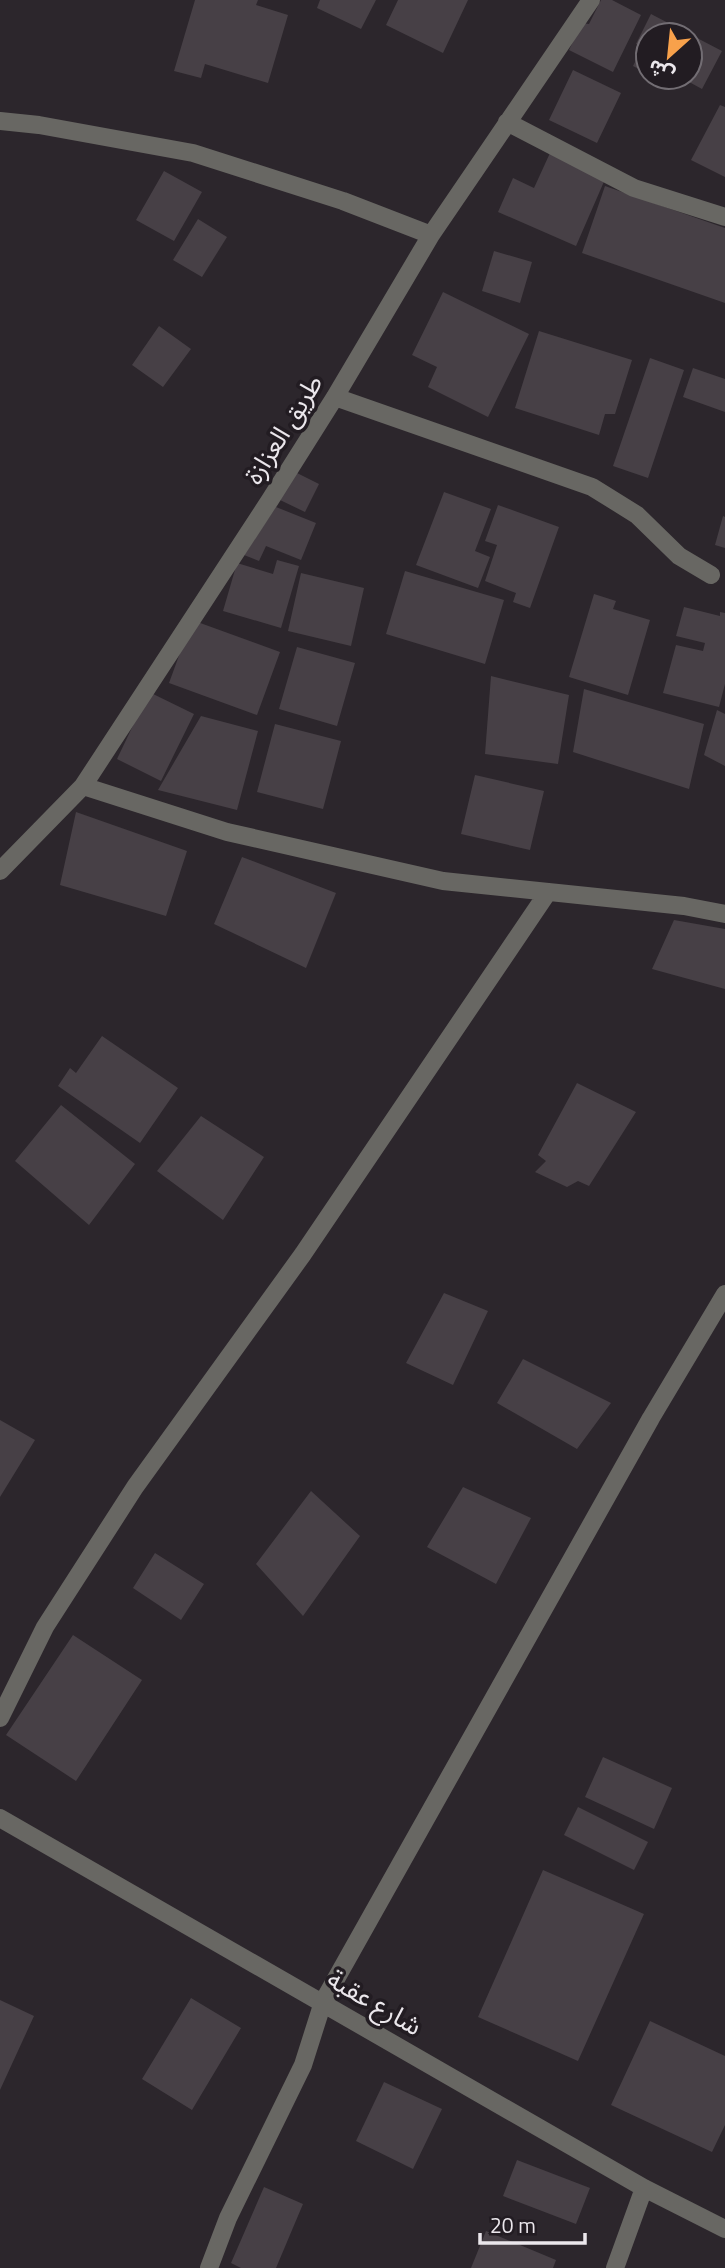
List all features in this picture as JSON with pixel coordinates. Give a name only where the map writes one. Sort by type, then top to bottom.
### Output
[{"type":"street","name":"طريق العزازة","points":[[0,871],[83,786],[271,500],[431,235],[591,0]]},
{"type":"street","points":[[0,121],[39,125],[193,153],[343,201],[431,235]]},
{"type":"street","points":[[507,122],[634,188],[725,217]]},
{"type":"street","points":[[335,397],[592,487],[637,515],[680,556],[711,575]]},
{"type":"street","points":[[83,786],[226,832],[443,881],[684,906],[725,914]]},
{"type":"street","points":[[0,1718],[45,1627],[135,1487],[303,1254],[548,892]]},
{"type":"street","points":[[209,2268],[228,2218],[303,2065],[323,2002],[651,1418],[725,1294]]},
{"type":"street","name":"شارع عقبة","points":[[0,1818],[645,2188],[725,2229]]},
{"type":"street","points":[[615,2268],[645,2188]]},
{"type":"building","points":[[195,0],[258,0],[256,5],[288,15],[268,83],[205,64],[201,78],[174,71]]},
{"type":"building","points":[[320,0],[376,0],[361,29],[317,8]]},
{"type":"building","points":[[398,0],[468,0],[443,53],[386,25]]},
{"type":"building","points":[[601,0],[612,0],[641,15],[638,21],[634,21],[634,29],[613,72],[569,50],[582,23],[589,24]]},
{"type":"building","points":[[651,14],[664,21],[648,21]]},
{"type":"building","points":[[704,42],[722,51],[704,85]]},
{"type":"building","points":[[573,70],[621,93],[597,143],[549,120]]},
{"type":"building","points":[[720,105],[725,107],[725,177],[691,160]]},
{"type":"building","points":[[550,153],[606,177],[576,246],[498,212],[513,178],[534,188]]},
{"type":"building","points":[[164,171],[202,192],[174,241],[136,220]]},
{"type":"building","points":[[605,186],[725,228],[725,303],[582,253]]},
{"type":"building","points":[[198,219],[227,237],[202,277],[173,260]]},
{"type":"building","points":[[494,251],[532,262],[520,303],[482,291]]},
{"type":"building","points":[[443,292],[529,334],[488,417],[428,387],[437,367],[412,355]]},
{"type":"building","points":[[159,326],[191,349],[163,387],[132,365]]},
{"type":"building","points":[[539,331],[632,360],[615,414],[605,414],[599,435],[515,408]]},
{"type":"building","points":[[650,358],[684,370],[648,478],[613,466]]},
{"type":"building","points":[[693,368],[725,379],[725,412],[683,397]]},
{"type":"building","points":[[295,472],[319,484],[305,512],[280,500]]},
{"type":"building","points":[[444,492],[491,509],[475,551],[490,557],[478,588],[416,565]]},
{"type":"building","points":[[498,505],[559,527],[530,608],[513,602],[516,593],[485,581],[497,545],[485,541]]},
{"type":"building","points":[[276,507],[316,523],[301,560],[266,546],[259,561],[244,555]]},
{"type":"building","points":[[723,516],[725,517],[725,548],[715,545]]},
{"type":"building","points":[[277,560],[299,566],[281,628],[223,611],[237,563],[273,574]]},
{"type":"building","points":[[405,571],[504,600],[485,664],[386,634]]},
{"type":"building","points":[[301,573],[364,588],[351,646],[288,631]]},
{"type":"building","points":[[594,594],[616,601],[613,609],[650,620],[628,695],[569,677]]},
{"type":"building","points":[[684,607],[720,616],[720,612],[725,613],[725,684],[719,707],[663,693],[676,645],[703,651],[705,643],[676,636]]},
{"type":"building","points":[[192,620],[280,652],[257,715],[169,683]]},
{"type":"building","points":[[297,647],[355,663],[337,726],[279,709]]},
{"type":"building","points":[[491,676],[569,695],[558,764],[485,754]]},
{"type":"building","points":[[584,689],[704,724],[689,789],[573,752]]},
{"type":"building","points":[[149,692],[194,714],[161,781],[117,759]]},
{"type":"building","points":[[717,710],[725,714],[725,766],[704,755]]},
{"type":"building","points":[[201,716],[258,731],[237,810],[158,790]]},
{"type":"building","points":[[275,724],[341,741],[323,809],[257,792]]},
{"type":"building","points":[[475,775],[544,791],[530,850],[461,834]]},
{"type":"building","points":[[76,812],[187,851],[166,916],[60,885]]},
{"type":"building","points":[[242,857],[336,893],[306,968],[214,924]]},
{"type":"building","points":[[674,920],[725,929],[725,989],[652,969]]},
{"type":"building","points":[[102,1036],[178,1088],[140,1143],[58,1086],[70,1068],[76,1073]]},
{"type":"building","points":[[577,1083],[636,1112],[589,1186],[578,1181],[567,1187],[535,1172],[546,1161],[538,1155]]},
{"type":"building","points":[[61,1105],[135,1164],[89,1225],[15,1161]]},
{"type":"building","points":[[201,1116],[264,1157],[223,1220],[157,1171]]},
{"type":"building","points":[[444,1293],[488,1311],[453,1385],[406,1363]]},
{"type":"building","points":[[523,1359],[611,1403],[577,1449],[497,1403]]},
{"type":"building","points":[[0,1420],[35,1440],[0,1497]]},
{"type":"building","points":[[463,1487],[531,1518],[496,1584],[427,1547]]},
{"type":"building","points":[[311,1491],[360,1536],[303,1616],[256,1564]]},
{"type":"building","points":[[155,1553],[204,1584],[181,1620],[133,1588]]},
{"type":"building","points":[[73,1635],[142,1680],[76,1781],[6,1735]]},
{"type":"building","points":[[603,1757],[672,1788],[654,1829],[585,1797]]},
{"type":"building","points":[[578,1807],[648,1842],[634,1870],[564,1835]]},
{"type":"building","points":[[543,1870],[644,1914],[578,2061],[478,2017]]},
{"type":"building","points":[[191,1998],[241,2028],[192,2110],[142,2079]]},
{"type":"building","points":[[0,2000],[34,2016],[0,2090]]},
{"type":"building","points":[[650,2021],[725,2056],[725,2125],[712,2152],[611,2105]]},
{"type":"building","points":[[384,2082],[442,2109],[413,2169],[356,2141]]},
{"type":"building","points":[[517,2160],[590,2188],[576,2224],[503,2196]]},
{"type":"building","points":[[264,2187],[303,2204],[276,2268],[241,2268],[231,2263]]},
{"type":"building","points":[[486,2231],[556,2260],[553,2268],[471,2268]]}]
